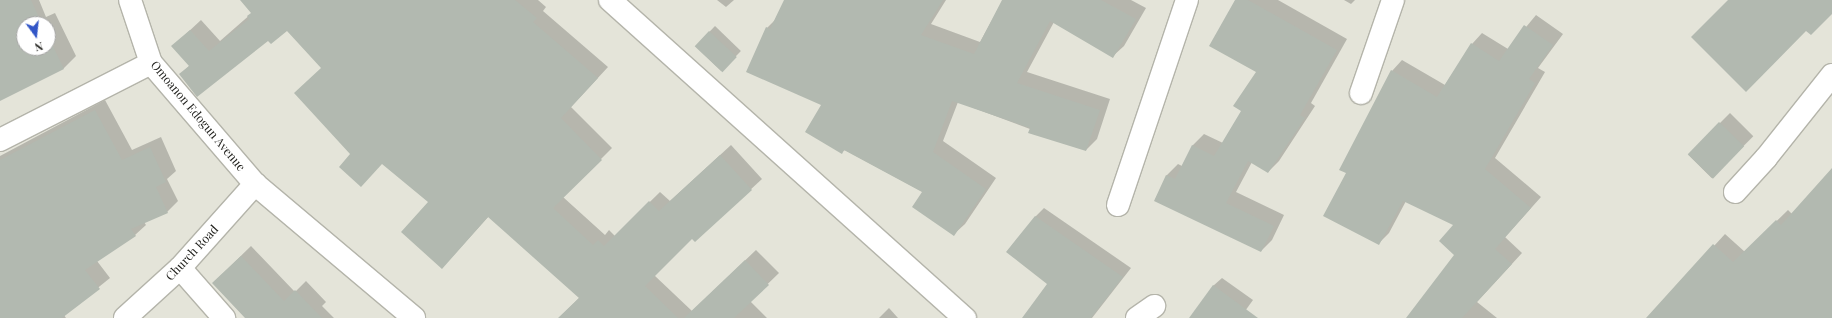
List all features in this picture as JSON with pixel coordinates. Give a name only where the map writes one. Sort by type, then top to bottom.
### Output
[{"type":"street","name":"Omoanon Edogun Avenue","points":[[130,0],[151,63],[254,184],[414,318]]},
{"type":"street","points":[[610,0],[964,318]]},
{"type":"street","points":[[1118,205],[1188,0]]},
{"type":"street","points":[[1361,93],[1393,0]]},
{"type":"street","points":[[0,140],[151,63]]},
{"type":"street","points":[[1735,192],[1766,158],[1831,78]]},
{"type":"street","name":"Church Road","points":[[125,318],[180,268],[254,184]]},
{"type":"street","points":[[180,268],[224,318]]},
{"type":"building","points":[[0,0],[31,0],[38,16],[16,16],[16,56],[56,56],[56,52],[64,69],[0,101]]},
{"type":"building","points":[[240,0],[515,0],[537,18],[533,22],[598,78],[561,118],[602,160],[553,208],[593,245],[598,240],[604,246],[649,201],[659,211],[720,155],[752,190],[695,242],[692,239],[645,286],[678,318],[558,318],[579,298],[488,217],[442,269],[401,232],[428,202],[382,164],[361,187],[339,167],[350,154],[294,93],[321,68],[287,31],[271,44],[268,41],[197,97],[179,74],[189,66],[171,46],[190,30],[209,51],[249,19],[247,16],[251,13]]},
{"type":"building","points":[[784,0],[943,0],[921,35],[974,54],[1002,0],[1101,0],[1136,19],[1113,58],[1050,21],[1017,83],[1100,110],[1086,151],[1028,133],[1030,128],[952,101],[933,152],[986,189],[954,236],[912,207],[922,192],[844,150],[842,154],[805,132],[821,105],[746,72],[766,27],[770,29]]},
{"type":"building","points":[[1235,0],[1248,0],[1337,50],[1300,115],[1305,118],[1268,173],[1248,161],[1226,203],[1274,226],[1261,252],[1154,201],[1166,175],[1175,179],[1192,145],[1214,156],[1241,111],[1233,106],[1256,72],[1209,46]]},
{"type":"building","points":[[1728,0],[1832,0],[1832,14],[1811,35],[1806,31],[1746,92],[1691,37]]},
{"type":"building","points":[[1524,25],[1553,45],[1529,79],[1535,83],[1485,169],[1531,208],[1495,249],[1512,264],[1462,318],[1406,318],[1454,255],[1439,241],[1453,225],[1403,201],[1379,245],[1323,216],[1346,173],[1339,170],[1391,70],[1437,97],[1471,43],[1499,61]]},
{"type":"building","points":[[709,31],[737,57],[722,72],[695,46]]},
{"type":"building","points":[[95,110],[122,160],[150,147],[166,182],[156,187],[168,213],[131,229],[136,236],[85,270],[100,289],[62,318],[0,318],[0,160]]},
{"type":"building","points":[[1719,122],[1744,146],[1713,179],[1688,154]]},
{"type":"building","points":[[1832,168],[1832,318],[1646,318],[1713,244],[1733,262],[1776,220],[1781,225]]},
{"type":"building","points":[[1035,216],[1123,277],[1091,318],[1022,318],[1047,284],[1006,252]]},
{"type":"building","points":[[241,256],[284,301],[295,290],[322,318],[245,318],[212,283]]},
{"type":"building","points":[[745,260],[769,285],[734,318],[684,318]]},
{"type":"building","points":[[1213,285],[1258,318],[1189,318]]}]
